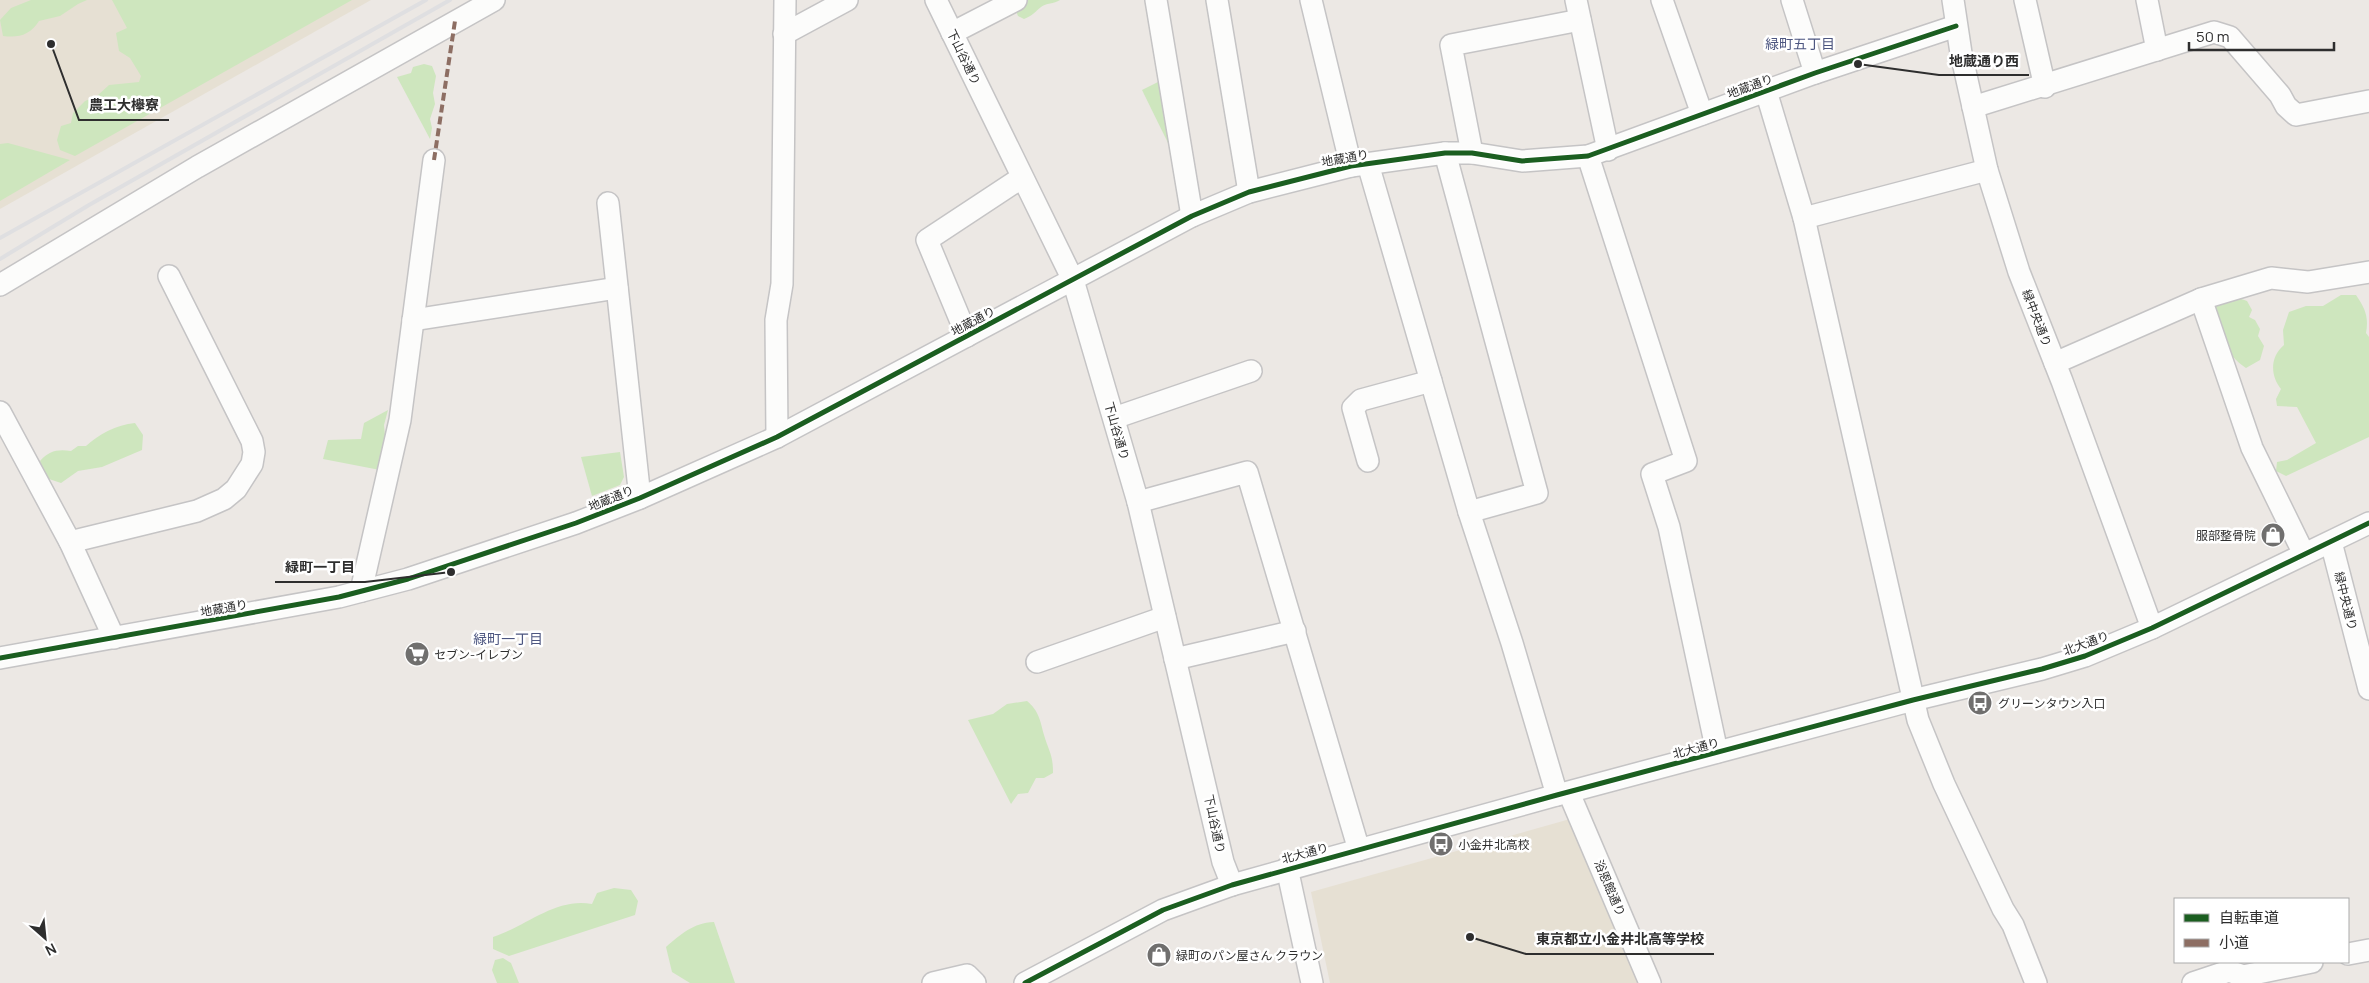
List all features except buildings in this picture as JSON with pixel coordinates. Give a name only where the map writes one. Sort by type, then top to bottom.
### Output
[{"type":"street","points":[[0,285],[197,167],[494,0]]},
{"type":"street","points":[[777,437],[776,320],[782,284],[782,122],[785,0]]},
{"type":"street","points":[[784,34],[847,0]]},
{"type":"street","name":"下山谷通り","points":[[936,0],[1073,280],[1138,502],[1223,862],[1232,885]]},
{"type":"street","points":[[952,33],[1016,0]]},
{"type":"street","points":[[1156,0],[1192,216]]},
{"type":"street","points":[[1217,0],[1250,192]]},
{"type":"street","name":"浴恩館通り","points":[[1311,0],[1360,165],[1431,380],[1469,512],[1563,794],[1650,983]]},
{"type":"street","points":[[1662,0],[1702,114]]},
{"type":"street","points":[[1792,0],[1815,73]]},
{"type":"street","name":"緑中央通り","points":[[1953,0],[1956,26],[1987,170],[2019,272],[2055,363],[2152,628]]},
{"type":"street","points":[[2025,0],[2044,87]]},
{"type":"street","points":[[2147,0],[2157,50]]},
{"type":"street","points":[[1472,153],[1451,46],[1578,10],[1598,153],[1686,461],[1652,474],[1669,527],[1717,752]]},
{"type":"street","name":"地蔵通り","points":[[0,658],[360,591],[408,579],[521,542],[640,498],[777,437],[1192,216],[1250,192],[1360,165],[1445,153],[1472,153],[1522,161],[1598,153],[1815,73],[1956,26]]},
{"type":"street","points":[[1973,107],[2044,87],[2214,32],[2230,36],[2280,95],[2286,106],[2296,115],[2369,101]]},
{"type":"street","points":[[1766,91],[1804,218],[1918,720],[1944,784],[2002,910],[2014,925],[2036,983]]},
{"type":"street","points":[[1445,153],[1537,494],[1469,512]]},
{"type":"street","points":[[360,591],[400,420],[434,160]]},
{"type":"street","points":[[1804,218],[1987,170]]},
{"type":"street","points":[[967,336],[927,240],[1022,178]]},
{"type":"street","points":[[608,202],[640,498]]},
{"type":"street","points":[[2055,363],[2201,299],[2271,278],[2308,282],[2369,272]]},
{"type":"street","points":[[70,542],[210,506],[236,489],[252,464],[254,452],[252,441],[169,276]]},
{"type":"street","points":[[413,320],[617,288]]},
{"type":"street","points":[[2201,299],[2252,448],[2304,554]]},
{"type":"street","points":[[1114,418],[1251,371]]},
{"type":"street","points":[[1368,461],[1353,408],[1361,400],[1431,380]]},
{"type":"street","points":[[0,412],[70,542],[114,638]]},
{"type":"street","points":[[1138,502],[1247,472],[1359,850]]},
{"type":"street","name":"北大通り","points":[[1026,983],[1163,910],[1232,885],[1287,868],[1717,752],[1913,700],[2042,669],[2085,656],[2152,628],[2369,523]]},
{"type":"street","name":"緑中央通り","points":[[2331,542],[2369,689]]},
{"type":"street","points":[[1037,662],[1165,617]]},
{"type":"street","points":[[1175,659],[1295,632]]},
{"type":"street","points":[[1287,868],[1312,983]]},
{"type":"street","points":[[2349,954],[2369,950]]},
{"type":"street","points":[[2193,983],[2229,971],[2243,976],[2307,963]]},
{"type":"street","points":[[933,983],[966,975],[975,983]]},
{"type":"shaded area","points":[[0,0],[371,0],[0,209]]},
{"type":"shaded area","points":[[1570,819],[1639,983],[1330,983],[1311,892]]},
{"type":"green space","points":[[31,0],[87,0],[60,16],[39,21],[32,30],[24,34],[3,36],[0,20],[11,8]]},
{"type":"green space","points":[[112,0],[352,0],[75,156],[60,150],[57,140],[61,126],[71,123],[73,113],[85,101],[97,96],[109,85],[139,82],[141,76],[130,58],[119,51],[116,33],[127,28]]},
{"type":"green space","points":[[1027,0],[1060,0],[1043,6],[1024,19],[1018,16],[1016,11],[1018,5]]},
{"type":"green space","points":[[424,64],[432,66],[436,76],[433,93],[435,104],[430,119],[432,128],[430,139],[397,77],[411,73],[413,67]]},
{"type":"green space","points":[[1158,82],[1173,143],[1169,145],[1142,90]]},
{"type":"green space","points":[[8,143],[70,160],[0,201],[0,144]]},
{"type":"green space","points":[[2341,295],[2356,295],[2367,317],[2366,333],[2369,337],[2369,437],[2286,476],[2276,471],[2277,462],[2287,460],[2316,443],[2297,407],[2277,406],[2276,399],[2281,389],[2277,384],[2273,366],[2276,355],[2284,345],[2283,330],[2289,312],[2306,306],[2323,306]]},
{"type":"green space","points":[[2233,296],[2247,301],[2252,310],[2249,317],[2255,320],[2260,329],[2258,336],[2264,346],[2260,360],[2246,368],[2228,350],[2211,311],[2218,300]]},
{"type":"green space","points":[[388,410],[384,425],[386,446],[380,470],[323,459],[328,440],[361,439],[364,423]]},
{"type":"green space","points":[[135,423],[143,435],[142,450],[102,467],[78,471],[61,483],[46,478],[40,461],[47,455],[62,450],[71,451],[78,446],[86,446],[108,431]]},
{"type":"green space","points":[[620,452],[624,477],[620,485],[592,496],[581,457]]},
{"type":"green space","points":[[1027,701],[1037,712],[1040,720],[1051,757],[1053,773],[1044,778],[1036,778],[1028,793],[1018,794],[1011,804],[968,720],[993,714],[1007,704]]},
{"type":"green space","points":[[614,888],[631,890],[638,901],[635,915],[509,956],[493,949],[493,937],[553,909],[579,903],[592,904],[597,893]]},
{"type":"green space","points":[[714,922],[735,983],[690,983],[672,972],[666,947],[694,927]]},
{"type":"green space","points":[[503,958],[511,963],[519,983],[497,983],[492,970],[495,960]]},
{"type":"railway","points":[[0,238],[426,0]]},
{"type":"railway","points":[[0,259],[89,205],[450,0]]},
{"type":"marked path","points":[[434,160],[455,21]]},
{"type":"cycle path","points":[[0,658],[339,597],[408,579],[576,523],[640,498],[777,437],[1192,216],[1249,192],[1351,166],[1445,153],[1472,153],[1522,161],[1588,156],[1815,73],[1956,26]]},
{"type":"cycle path","points":[[1025,983],[1163,910],[1232,885],[1557,795],[1913,700],[2042,669],[2085,656],[2152,628],[2369,523]]},
{"type":"place","name":"農工大欅寮","points":[[51,44]]},
{"type":"place","name":"地蔵通り西","points":[[1858,64]]},
{"type":"place","name":"服部整骨院","points":[[2273,535]]},
{"type":"place","name":"緑町一丁目","points":[[451,572]]},
{"type":"place","name":"セブン-イレブン","points":[[417,654]]},
{"type":"place","name":"グリーンタウン入口","points":[[1980,703]]},
{"type":"place","name":"小金井北高校","points":[[1441,844]]},
{"type":"place","name":"東京都立小金井北高等学校","points":[[1470,937]]},
{"type":"place","name":"緑町のパン屋さん クラウン","points":[[1159,955]]},
{"type":"district","name":"緑町五丁目","points":[[1800,43]]},
{"type":"district","name":"緑町一丁目","points":[[508,638]]}]
